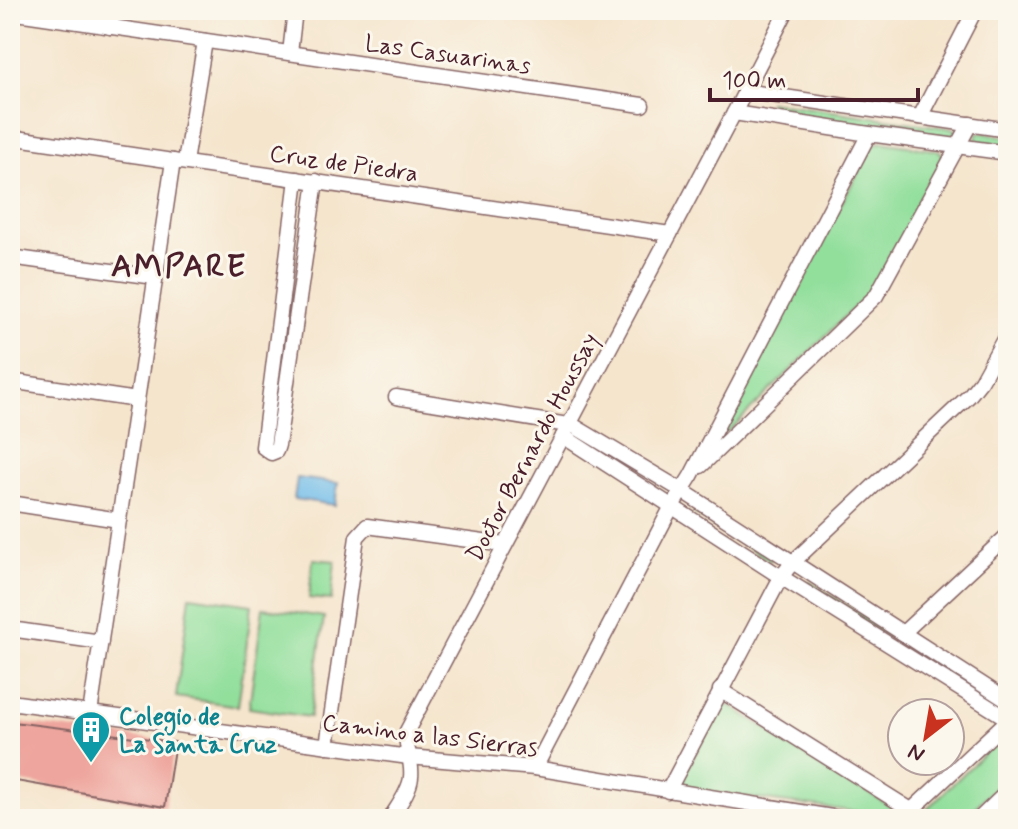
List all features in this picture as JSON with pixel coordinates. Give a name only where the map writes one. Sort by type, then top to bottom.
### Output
[{"type":"street","points":[[110,27],[113,10]]},
{"type":"street","points":[[290,53],[295,10]]},
{"type":"street","name":"Doctor Bernardo Houssay","points":[[390,819],[411,777],[405,741],[407,731],[787,10]]},
{"type":"street","points":[[920,117],[975,10]]},
{"type":"street","name":"Las Casuarinas","points":[[10,12],[642,105]]},
{"type":"street","points":[[90,713],[155,277],[205,41]]},
{"type":"street","points":[[740,102],[920,117],[1008,130]]},
{"type":"street","points":[[740,102],[869,134],[1008,153]]},
{"type":"street","points":[[691,476],[876,296],[970,124]]},
{"type":"street","points":[[535,768],[869,134]]},
{"type":"street","name":"Cruz de Piedra","points":[[10,137],[670,234]]},
{"type":"street","points":[[297,179],[263,447],[271,453],[276,451],[278,445],[316,181]]},
{"type":"street","points":[[10,257],[155,277]]},
{"type":"street","points":[[668,791],[781,577],[792,563],[969,396],[981,381],[1008,332]]},
{"type":"street","points":[[10,381],[137,400]]},
{"type":"street","points":[[396,397],[567,428],[681,490],[1008,701]]},
{"type":"street","points":[[567,428],[672,506],[1008,719],[907,815],[720,690]]},
{"type":"street","points":[[10,503],[119,520]]},
{"type":"street","points":[[327,746],[357,537],[367,526],[505,545]]},
{"type":"street","points":[[903,633],[1008,535]]},
{"type":"street","points":[[10,629],[101,642]]},
{"type":"street","name":"Camino a las Sierras","points":[[10,702],[409,757],[535,768],[844,819]]},
{"type":"street","points":[[979,819],[1008,791]]},
{"type":"green space","points":[[769,102],[956,129],[955,137],[768,111]]},
{"type":"green space","points":[[977,132],[1008,137],[1008,146],[976,141]]},
{"type":"green space","points":[[881,142],[940,151],[945,160],[875,287],[727,433],[721,432],[720,428],[873,145]]},
{"type":"green space","points":[[697,508],[772,557],[770,561],[694,513]]},
{"type":"green space","points":[[313,559],[335,561],[331,600],[309,598]]},
{"type":"green space","points":[[810,582],[987,694],[984,698],[807,586]]},
{"type":"green space","points":[[190,596],[252,605],[238,706],[176,697]]},
{"type":"green space","points":[[263,608],[324,617],[310,717],[249,708]]},
{"type":"green space","points":[[729,705],[896,810],[890,816],[695,791],[686,785],[684,775],[720,707]]},
{"type":"green space","points":[[1008,733],[1008,775],[963,819],[917,819],[960,777],[966,777],[966,771]]},
{"type":"water","points":[[297,478],[338,483],[335,505],[294,499]]},
{"type":"building","name":"Colegio de La Santa Cruz","points":[[13,722],[175,742],[165,807],[10,780]]},
{"type":"place","name":"Colegio de La Santa Cruz","points":[[91,764]]},
{"type":"district","name":"AMPARE","points":[[179,265]]}]
